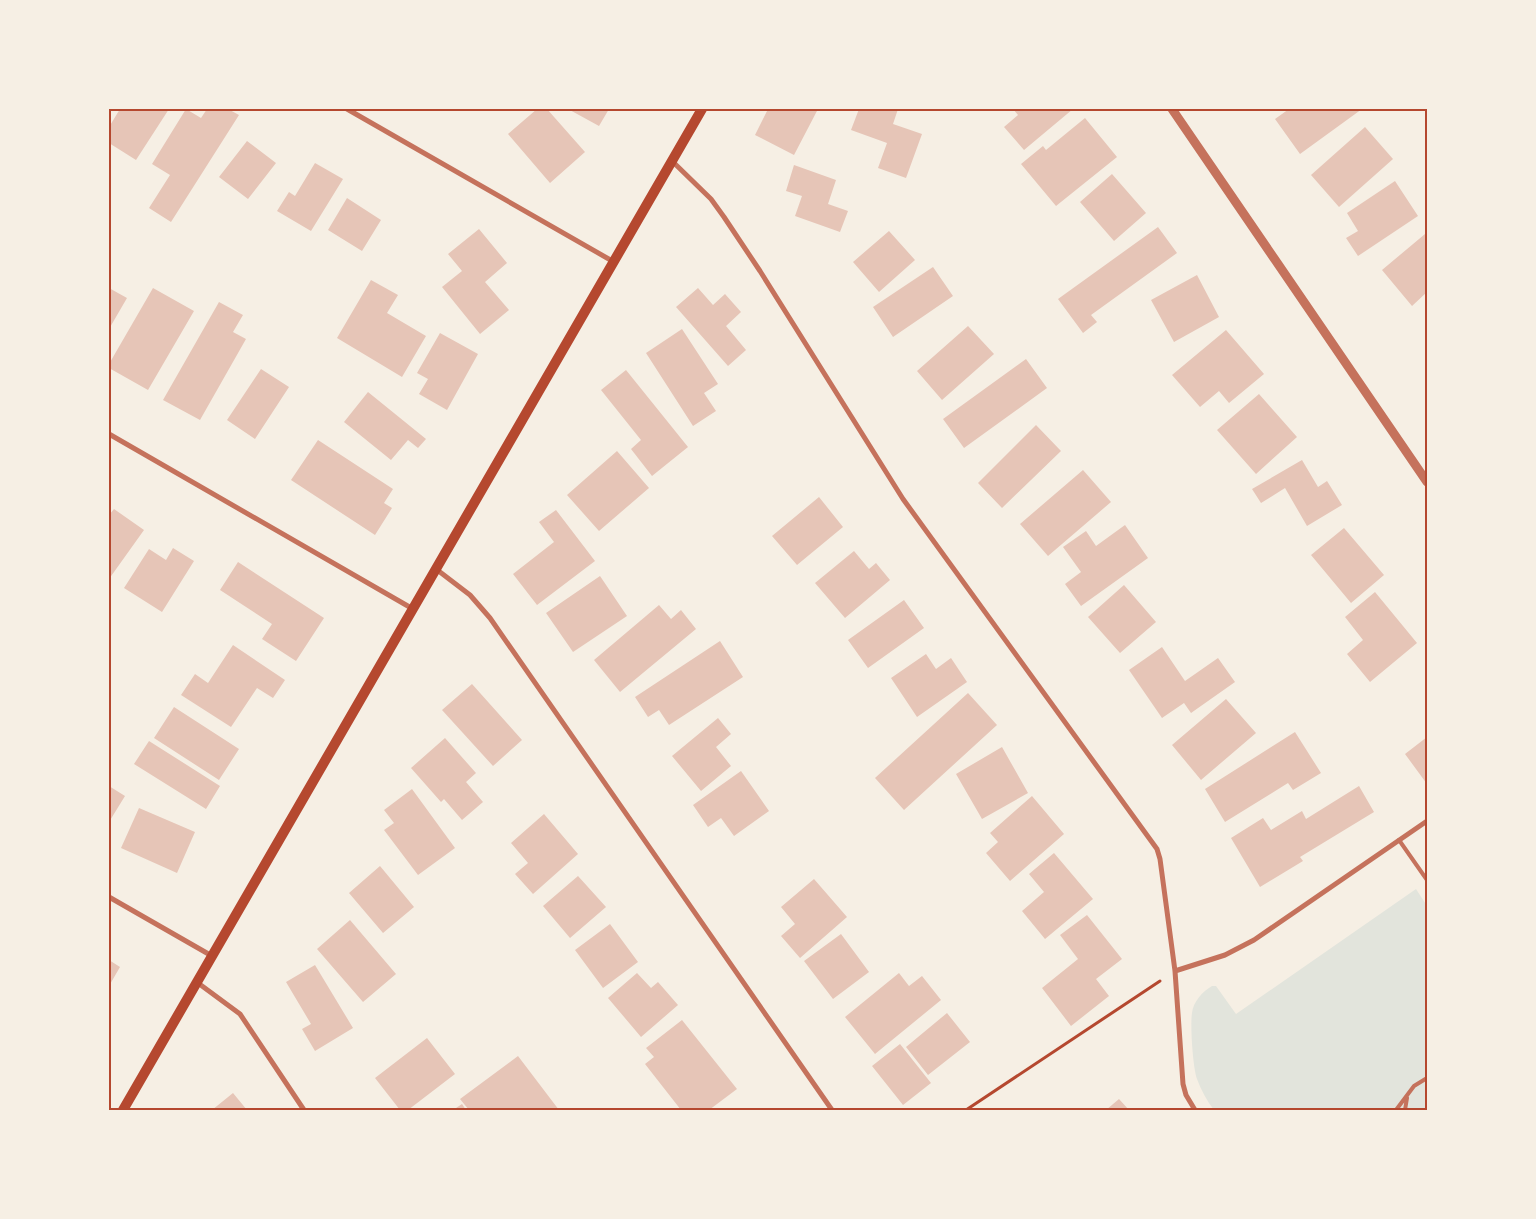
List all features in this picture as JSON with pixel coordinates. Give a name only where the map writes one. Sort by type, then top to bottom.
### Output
[{"type":"main road","points":[[123,1110],[702,109]]},
{"type":"street","points":[[347,109],[614,262]]},
{"type":"street","points":[[1172,109],[1427,482]]},
{"type":"street","points":[[672,161],[711,199],[724,217],[903,499],[1157,849],[1160,859],[1175,971],[1183,1084],[1186,1095],[1195,1110]]},
{"type":"street","points":[[109,434],[414,609]]},
{"type":"street","points":[[436,569],[470,595],[490,618],[832,1110]]},
{"type":"street","points":[[1175,971],[1225,955],[1254,940],[1427,821]]},
{"type":"street","points":[[109,897],[213,956]]},
{"type":"street","points":[[198,983],[240,1014],[304,1110]]},
{"type":"lane","points":[[1399,840],[1427,880]]},
{"type":"lane","points":[[1396,1110],[1414,1086],[1427,1078]]},
{"type":"lane","points":[[1405,1110],[1408,1096]]},
{"type":"path","points":[[966,1110],[1175,971]]},
{"type":"shaded area","points":[[1416,889],[1427,906],[1427,1110],[1214,1110],[1199,1083],[1193,1057],[1192,1013],[1196,1001],[1202,994],[1212,986],[1216,986],[1236,1014]]},
{"type":"building","points":[[120,109],[169,109],[136,160],[109,143],[109,127]]},
{"type":"building","points":[[186,109],[201,118],[207,109],[228,109],[239,115],[171,222],[149,208],[170,175],[152,164]]},
{"type":"building","points":[[537,109],[547,109],[585,152],[550,183],[508,134]]},
{"type":"building","points":[[568,109],[609,109],[599,126]]},
{"type":"building","points":[[768,109],[818,109],[794,155],[755,135]]},
{"type":"building","points":[[859,109],[898,109],[893,124],[922,134],[906,178],[878,168],[887,143],[851,130]]},
{"type":"building","points":[[1013,109],[1073,109],[1024,150],[1004,127],[1018,115]]},
{"type":"building","points":[[1289,109],[1362,109],[1300,154],[1275,119]]},
{"type":"building","points":[[1085,118],[1117,157],[1056,206],[1021,164],[1043,146],[1046,150]]},
{"type":"building","points":[[1365,127],[1393,159],[1339,207],[1311,175]]},
{"type":"building","points":[[247,141],[276,163],[248,199],[219,177]]},
{"type":"building","points":[[315,163],[343,179],[311,231],[277,211],[289,192],[295,196]]},
{"type":"building","points":[[794,165],[836,180],[828,204],[848,211],[840,232],[795,216],[802,196],[786,191]]},
{"type":"building","points":[[1112,174],[1146,213],[1114,241],[1080,202]]},
{"type":"building","points":[[1395,181],[1418,216],[1358,256],[1346,238],[1358,231],[1347,213]]},
{"type":"building","points":[[347,198],[381,220],[362,251],[328,230]]},
{"type":"building","points":[[1158,227],[1177,253],[1091,315],[1097,322],[1083,333],[1058,299]]},
{"type":"building","points":[[479,229],[507,263],[485,282],[509,310],[480,334],[442,287],[462,271],[448,254]]},
{"type":"building","points":[[889,231],[915,260],[879,292],[853,262]]},
{"type":"building","points":[[1425,234],[1427,236],[1427,292],[1412,306],[1382,270]]},
{"type":"building","points":[[933,267],[953,296],[893,337],[873,307]]},
{"type":"building","points":[[1197,275],[1219,317],[1174,342],[1151,300]]},
{"type":"building","points":[[371,280],[398,295],[387,313],[426,336],[402,377],[337,338]]},
{"type":"building","points":[[109,288],[127,298],[109,329]]},
{"type":"building","points":[[153,288],[194,311],[148,390],[109,368],[109,364]]},
{"type":"building","points":[[698,288],[713,305],[725,294],[741,312],[726,326],[746,350],[728,366],[676,307]]},
{"type":"building","points":[[219,302],[243,315],[233,332],[246,339],[200,420],[163,400]]},
{"type":"building","points":[[968,326],[994,354],[942,400],[917,371]]},
{"type":"building","points":[[682,329],[718,384],[704,393],[716,411],[693,426],[646,353]]},
{"type":"building","points":[[1226,330],[1264,374],[1229,403],[1219,391],[1200,407],[1172,375]]},
{"type":"building","points":[[440,333],[478,354],[447,410],[419,394],[428,379],[417,373]]},
{"type":"building","points":[[1026,359],[1047,388],[964,448],[943,419]]},
{"type":"building","points":[[261,369],[289,387],[255,439],[227,420]]},
{"type":"building","points":[[626,370],[688,447],[652,476],[631,449],[641,440],[601,390]]},
{"type":"building","points":[[368,392],[426,439],[418,448],[408,440],[391,460],[344,422]]},
{"type":"building","points":[[1259,394],[1297,437],[1256,474],[1217,430]]},
{"type":"building","points":[[1036,425],[1061,451],[1002,508],[978,483]]},
{"type":"building","points":[[318,440],[393,489],[384,503],[392,508],[375,535],[291,480]]},
{"type":"building","points":[[617,451],[649,488],[599,531],[567,495]]},
{"type":"building","points":[[1302,460],[1318,487],[1327,481],[1342,505],[1307,526],[1285,488],[1261,503],[1252,489]]},
{"type":"building","points":[[1083,470],[1111,502],[1048,556],[1020,524]]},
{"type":"building","points":[[819,497],[843,527],[797,565],[772,536]]},
{"type":"building","points":[[114,509],[144,530],[109,579],[109,515]]},
{"type":"building","points":[[556,510],[595,561],[537,605],[513,574],[554,542],[539,522]]},
{"type":"building","points":[[1125,525],[1148,558],[1081,606],[1065,584],[1081,572],[1063,547],[1086,531],[1096,546]]},
{"type":"building","points":[[1344,528],[1384,575],[1351,603],[1311,555]]},
{"type":"building","points":[[173,548],[194,561],[162,612],[124,588],[149,549],[166,560]]},
{"type":"building","points":[[854,551],[869,569],[876,563],[890,580],[845,618],[815,583]]},
{"type":"building","points":[[238,562],[324,618],[296,661],[262,639],[272,624],[220,590]]},
{"type":"building","points":[[600,576],[627,616],[573,652],[546,613]]},
{"type":"building","points":[[1124,585],[1156,622],[1120,653],[1088,617]]},
{"type":"building","points":[[1375,592],[1417,643],[1370,682],[1347,654],[1363,640],[1345,617]]},
{"type":"building","points":[[904,600],[924,628],[868,668],[848,640]]},
{"type":"building","points":[[659,605],[671,619],[681,610],[696,629],[620,692],[594,660]]},
{"type":"building","points":[[720,641],[743,677],[669,725],[659,710],[648,717],[635,697]]},
{"type":"building","points":[[233,645],[285,680],[273,698],[257,688],[231,727],[181,695],[195,674],[208,683]]},
{"type":"building","points":[[1162,647],[1185,681],[1218,658],[1235,682],[1191,713],[1184,703],[1162,718],[1129,670]]},
{"type":"building","points":[[926,654],[936,669],[951,658],[967,682],[917,717],[891,678]]},
{"type":"building","points":[[472,684],[522,740],[493,766],[442,710]]},
{"type":"building","points":[[968,693],[997,725],[904,810],[875,778]]},
{"type":"building","points":[[1226,699],[1256,733],[1201,780],[1172,745]]},
{"type":"building","points":[[174,707],[239,749],[219,780],[154,738]]},
{"type":"building","points":[[718,718],[731,734],[716,747],[731,766],[701,791],[672,756]]},
{"type":"building","points":[[1295,732],[1321,773],[1293,790],[1288,783],[1225,822],[1205,789]]},
{"type":"building","points":[[1427,737],[1427,784],[1405,754]]},
{"type":"building","points":[[445,738],[476,773],[466,782],[483,802],[462,820],[444,799],[441,802],[411,768]]},
{"type":"building","points":[[149,741],[220,786],[206,809],[134,764]]},
{"type":"building","points":[[1002,747],[1028,793],[982,819],[956,774]]},
{"type":"building","points":[[741,771],[769,811],[734,836],[721,818],[708,827],[693,805]]},
{"type":"building","points":[[109,786],[125,796],[109,822]]},
{"type":"building","points":[[1359,786],[1374,812],[1300,857],[1303,861],[1260,887],[1231,838],[1263,818],[1271,830],[1302,811],[1306,819]]},
{"type":"building","points":[[412,789],[455,848],[418,875],[384,830],[394,823],[384,810]]},
{"type":"building","points":[[1032,796],[1064,834],[1010,881],[986,853],[998,842],[990,833]]},
{"type":"building","points":[[139,808],[195,832],[177,873],[121,848]]},
{"type":"building","points":[[544,814],[578,854],[533,894],[515,874],[528,863],[511,843]]},
{"type":"building","points":[[1054,853],[1093,899],[1045,939],[1022,911],[1044,892],[1029,874]]},
{"type":"building","points":[[380,866],[414,907],[383,933],[349,893]]},
{"type":"building","points":[[578,876],[606,907],[570,938],[543,906]]},
{"type":"building","points":[[814,879],[847,917],[800,958],[781,936],[795,924],[781,907]]},
{"type":"building","points":[[1087,915],[1122,959],[1096,979],[1109,996],[1071,1026],[1042,988],[1078,959],[1060,935]]},
{"type":"building","points":[[350,920],[396,974],[363,1002],[317,949]]},
{"type":"building","points":[[610,924],[638,962],[603,988],[575,950]]},
{"type":"building","points":[[841,934],[869,972],[833,999],[804,961]]},
{"type":"building","points":[[109,960],[120,967],[109,986]]},
{"type":"building","points":[[315,965],[353,1028],[315,1051],[302,1029],[311,1024],[286,982]]},
{"type":"building","points":[[637,973],[651,988],[658,982],[678,1005],[641,1037],[608,998]]},
{"type":"building","points":[[899,973],[909,986],[922,976],[941,1000],[875,1054],[845,1017]]},
{"type":"building","points":[[947,1013],[970,1042],[928,1075],[906,1047]]},
{"type":"building","points":[[682,1020],[737,1089],[709,1110],[681,1110],[645,1064],[654,1057],[646,1048]]},
{"type":"building","points":[[427,1038],[455,1074],[408,1110],[400,1110],[375,1078]]},
{"type":"building","points":[[900,1044],[931,1083],[903,1105],[872,1066]]},
{"type":"building","points":[[518,1056],[559,1110],[469,1110],[460,1099]]},
{"type":"building","points":[[233,1093],[247,1110],[212,1110]]},
{"type":"building","points":[[1119,1099],[1129,1110],[1106,1110]]},
{"type":"building","points":[[462,1104],[466,1110],[453,1110]]}]
